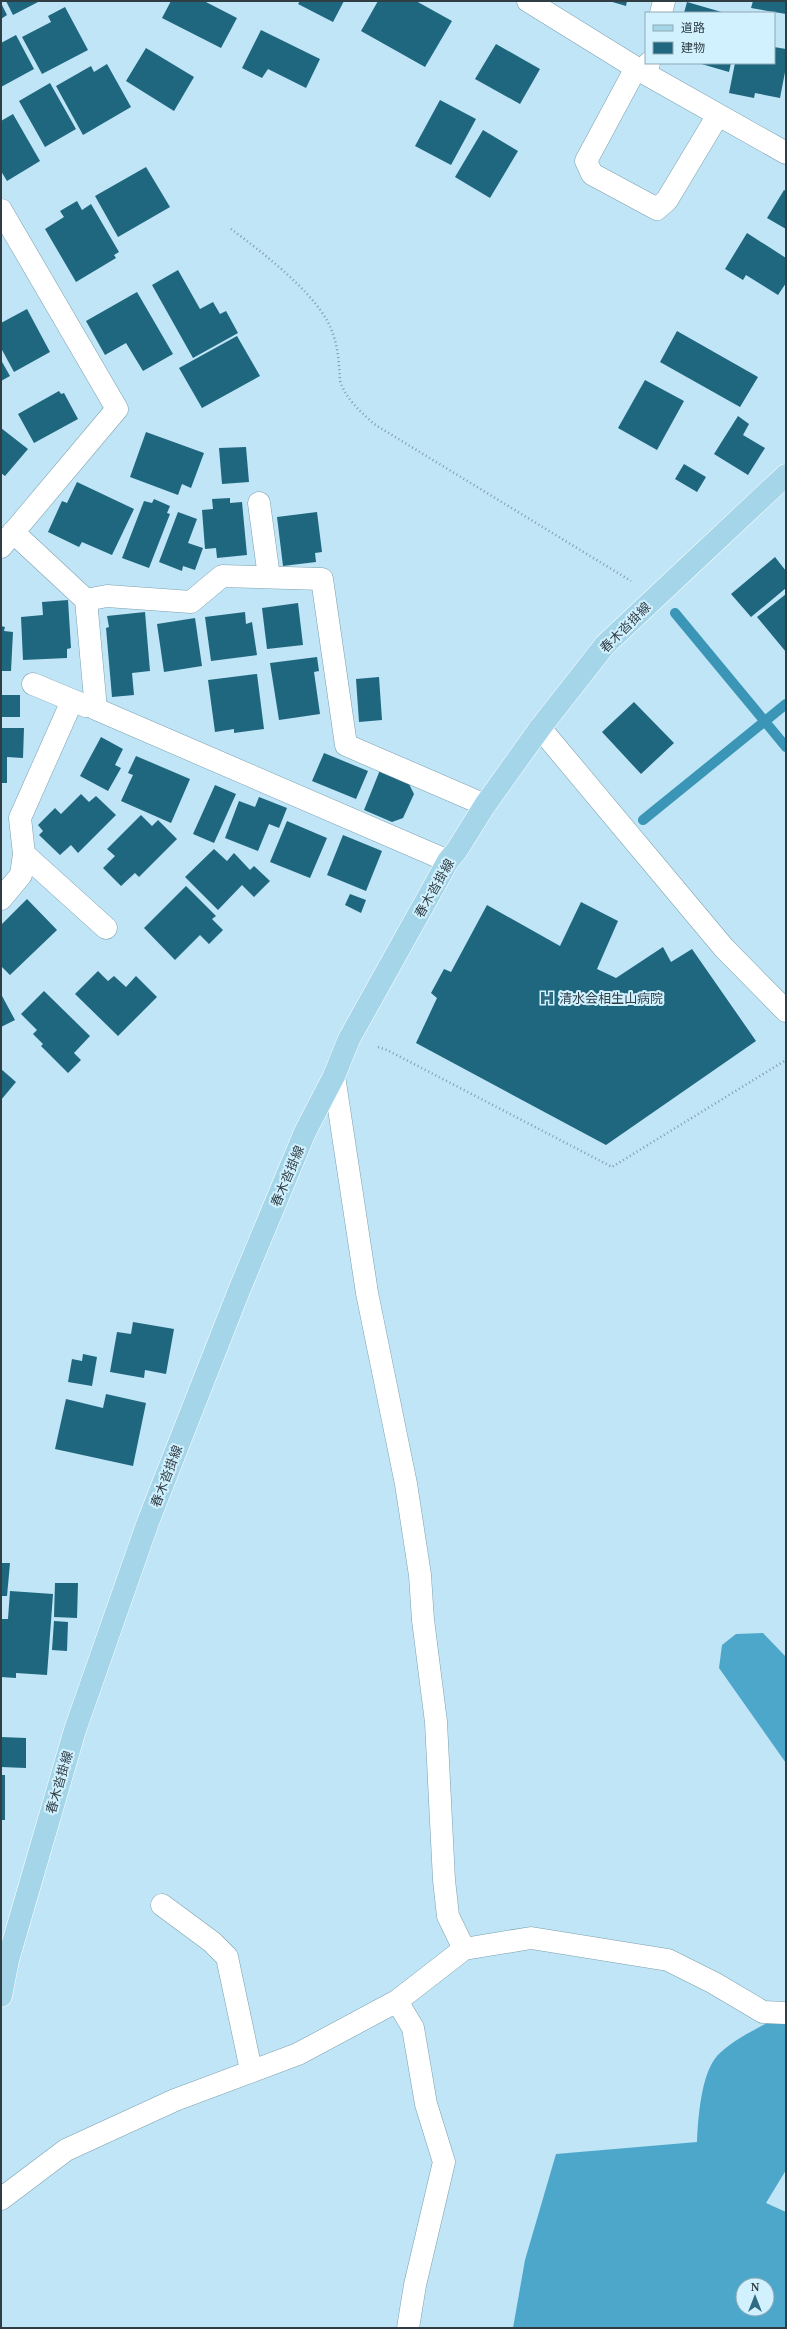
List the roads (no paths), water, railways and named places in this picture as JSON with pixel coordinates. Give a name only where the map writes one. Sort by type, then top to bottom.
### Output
[{"type":"main road","name":"春木沓掛線","points":[[1,1996],[8,1960],[75,1730],[148,1522],[241,1286],[305,1132],[334,1076],[349,1039],[448,861],[457,850],[485,805],[540,728],[605,645],[786,475]]},
{"type":"street","points":[[528,1],[644,68],[718,115],[786,153]]},
{"type":"street","points":[[662,12],[664,1]]},
{"type":"street","points":[[644,68],[586,161],[592,174],[657,208],[667,200],[718,115]]},
{"type":"street","points":[[1,210],[117,409],[7,540],[86,600],[96,709]]},
{"type":"street","points":[[259,503],[269,577]]},
{"type":"street","points":[[86,600],[106,596],[191,602],[222,576],[322,579],[346,745],[485,805]]},
{"type":"street","points":[[33,684],[72,701],[96,709],[448,861]]},
{"type":"street","points":[[1,899],[22,875],[24,854],[20,818],[72,701]]},
{"type":"street","points":[[540,728],[724,948],[786,1011]]},
{"type":"street","points":[[24,854],[106,928]]},
{"type":"street","points":[[334,1076],[367,1293],[406,1484],[419,1567],[423,1620],[436,1722],[444,1880],[448,1916],[464,1949]]},
{"type":"street","points":[[162,1905],[212,1942],[227,1958],[251,2070]]},
{"type":"street","points":[[1,2199],[66,2150],[175,2100],[251,2070],[298,2054],[397,2001],[464,1949],[531,1938],[668,1960],[714,1983],[763,2012],[786,2013]]},
{"type":"street","points":[[397,2001],[414,2028],[426,2104],[444,2162],[415,2285],[408,2328]]},
{"type":"waterway","points":[[675,613],[786,747]]},
{"type":"waterway","points":[[643,820],[786,704]]},
{"type":"place","name":"清水会相生山病院","points":[[547,998]]}]
